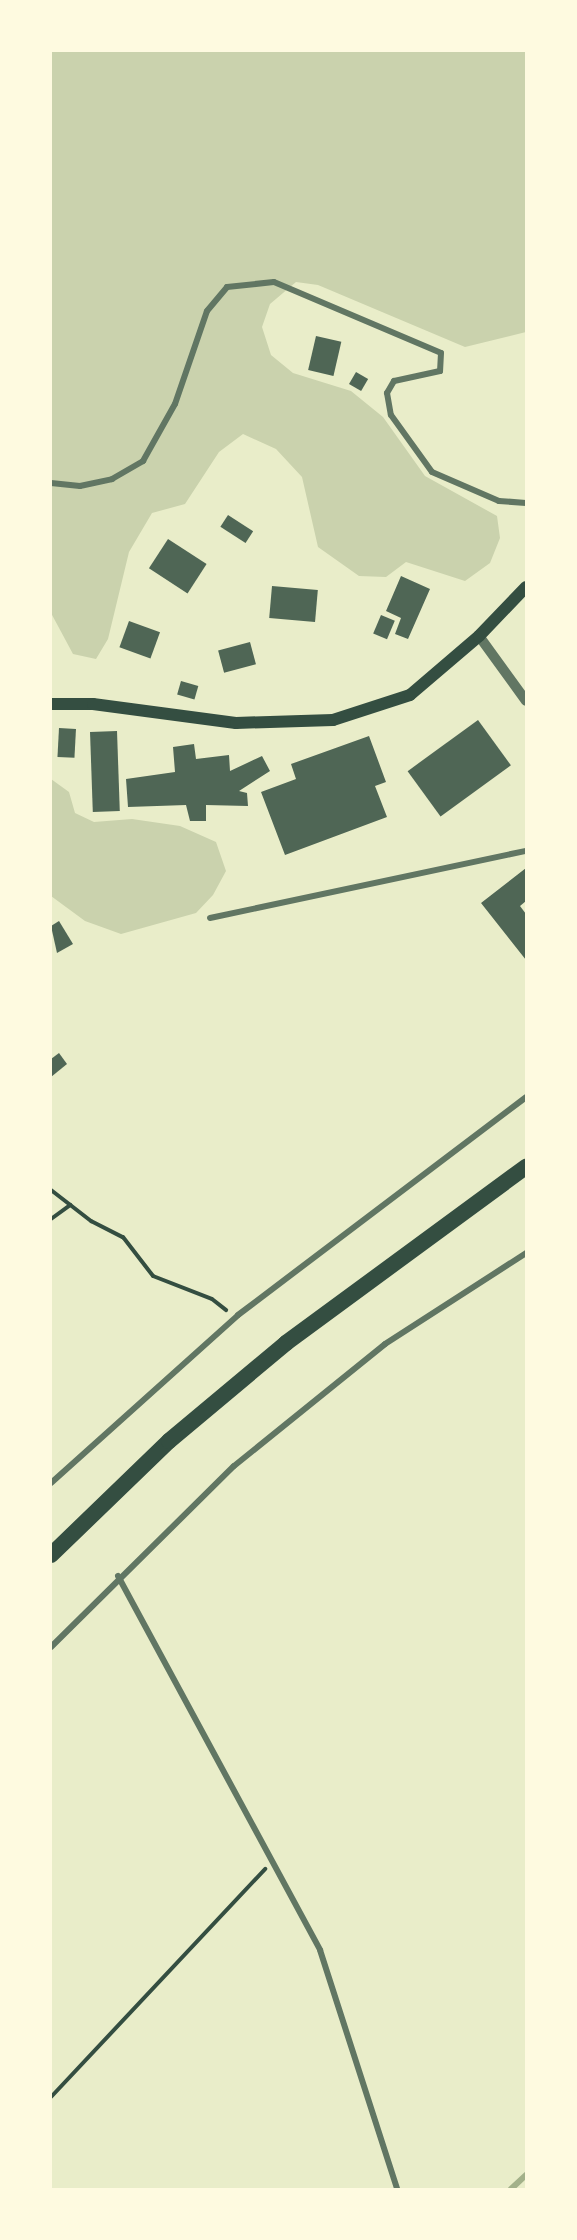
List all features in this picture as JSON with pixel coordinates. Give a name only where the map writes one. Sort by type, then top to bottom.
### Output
[{"type":"highway","points":[[51,1555],[170,1441],[286,1343],[526,1167]]},
{"type":"main road","points":[[51,704],[93,704],[236,723],[333,720],[410,695],[479,636],[526,587]]},
{"type":"street","points":[[51,483],[80,486],[112,479],[143,460],[175,404],[207,311],[227,287],[274,282],[441,353],[440,371],[394,381],[387,393],[391,415],[432,472],[499,501],[526,503]]},
{"type":"street","points":[[479,636],[526,701]]},
{"type":"street","points":[[210,918],[526,851]]},
{"type":"street","points":[[51,1483],[238,1315],[526,1097]]},
{"type":"street","points":[[51,1647],[118,1576],[234,1466],[385,1344],[526,1253]]},
{"type":"street","points":[[118,1576],[274,1860],[320,1950],[397,2189]]},
{"type":"path","points":[[51,1190],[70,1205],[123,1237],[153,1276],[238,1315]]},
{"type":"path","points":[[51,1219],[70,1205]]},
{"type":"path","points":[[51,2097],[274,1860]]},
{"type":"green space","points":[[51,51],[526,51],[526,332],[465,347],[318,285],[296,282],[270,304],[262,327],[271,355],[293,373],[351,391],[383,417],[425,476],[497,516],[500,538],[490,563],[465,581],[406,562],[386,577],[359,576],[318,547],[302,477],[276,449],[243,434],[219,452],[185,504],[152,513],[129,552],[108,639],[96,659],[73,654],[51,613]]},
{"type":"green space","points":[[51,779],[69,792],[75,813],[94,822],[132,819],[180,826],[216,842],[226,871],[213,895],[196,913],[121,934],[85,921],[51,896]]},
{"type":"building","points":[[316,336],[341,342],[333,376],[308,370]]},
{"type":"building","points":[[356,372],[368,379],[361,391],[349,384]]},
{"type":"building","points":[[228,515],[253,531],[246,543],[220,527]]},
{"type":"building","points":[[168,539],[207,564],[188,593],[149,568]]},
{"type":"building","points":[[401,576],[430,589],[408,639],[395,634],[401,618],[386,611]]},
{"type":"building","points":[[272,586],[318,590],[315,622],[269,618]]},
{"type":"building","points":[[381,615],[395,621],[387,639],[373,633]]},
{"type":"building","points":[[129,621],[160,632],[150,659],[119,647]]},
{"type":"building","points":[[250,642],[256,664],[224,673],[218,651]]},
{"type":"building","points":[[181,681],[198,686],[194,699],[177,694]]},
{"type":"building","points":[[478,720],[511,765],[441,816],[408,771]]},
{"type":"building","points":[[59,728],[76,729],[74,758],[57,757]]},
{"type":"building","points":[[117,731],[120,811],[93,812],[90,732]]},
{"type":"building","points":[[369,736],[386,782],[375,786],[387,817],[285,855],[261,792],[296,779],[291,764]]},
{"type":"building","points":[[194,744],[196,759],[229,755],[230,771],[262,756],[270,771],[239,791],[247,793],[248,806],[206,805],[206,821],[190,821],[186,805],[128,807],[126,779],[175,772],[173,747]]},
{"type":"building","points":[[526,868],[526,901],[520,906],[526,914],[526,960],[481,903]]},
{"type":"building","points":[[59,921],[73,944],[57,953],[51,926]]},
{"type":"building","points":[[59,1053],[67,1064],[51,1077],[51,1059]]},
{"type":"waterway","points":[[511,2189],[526,2175]]}]
